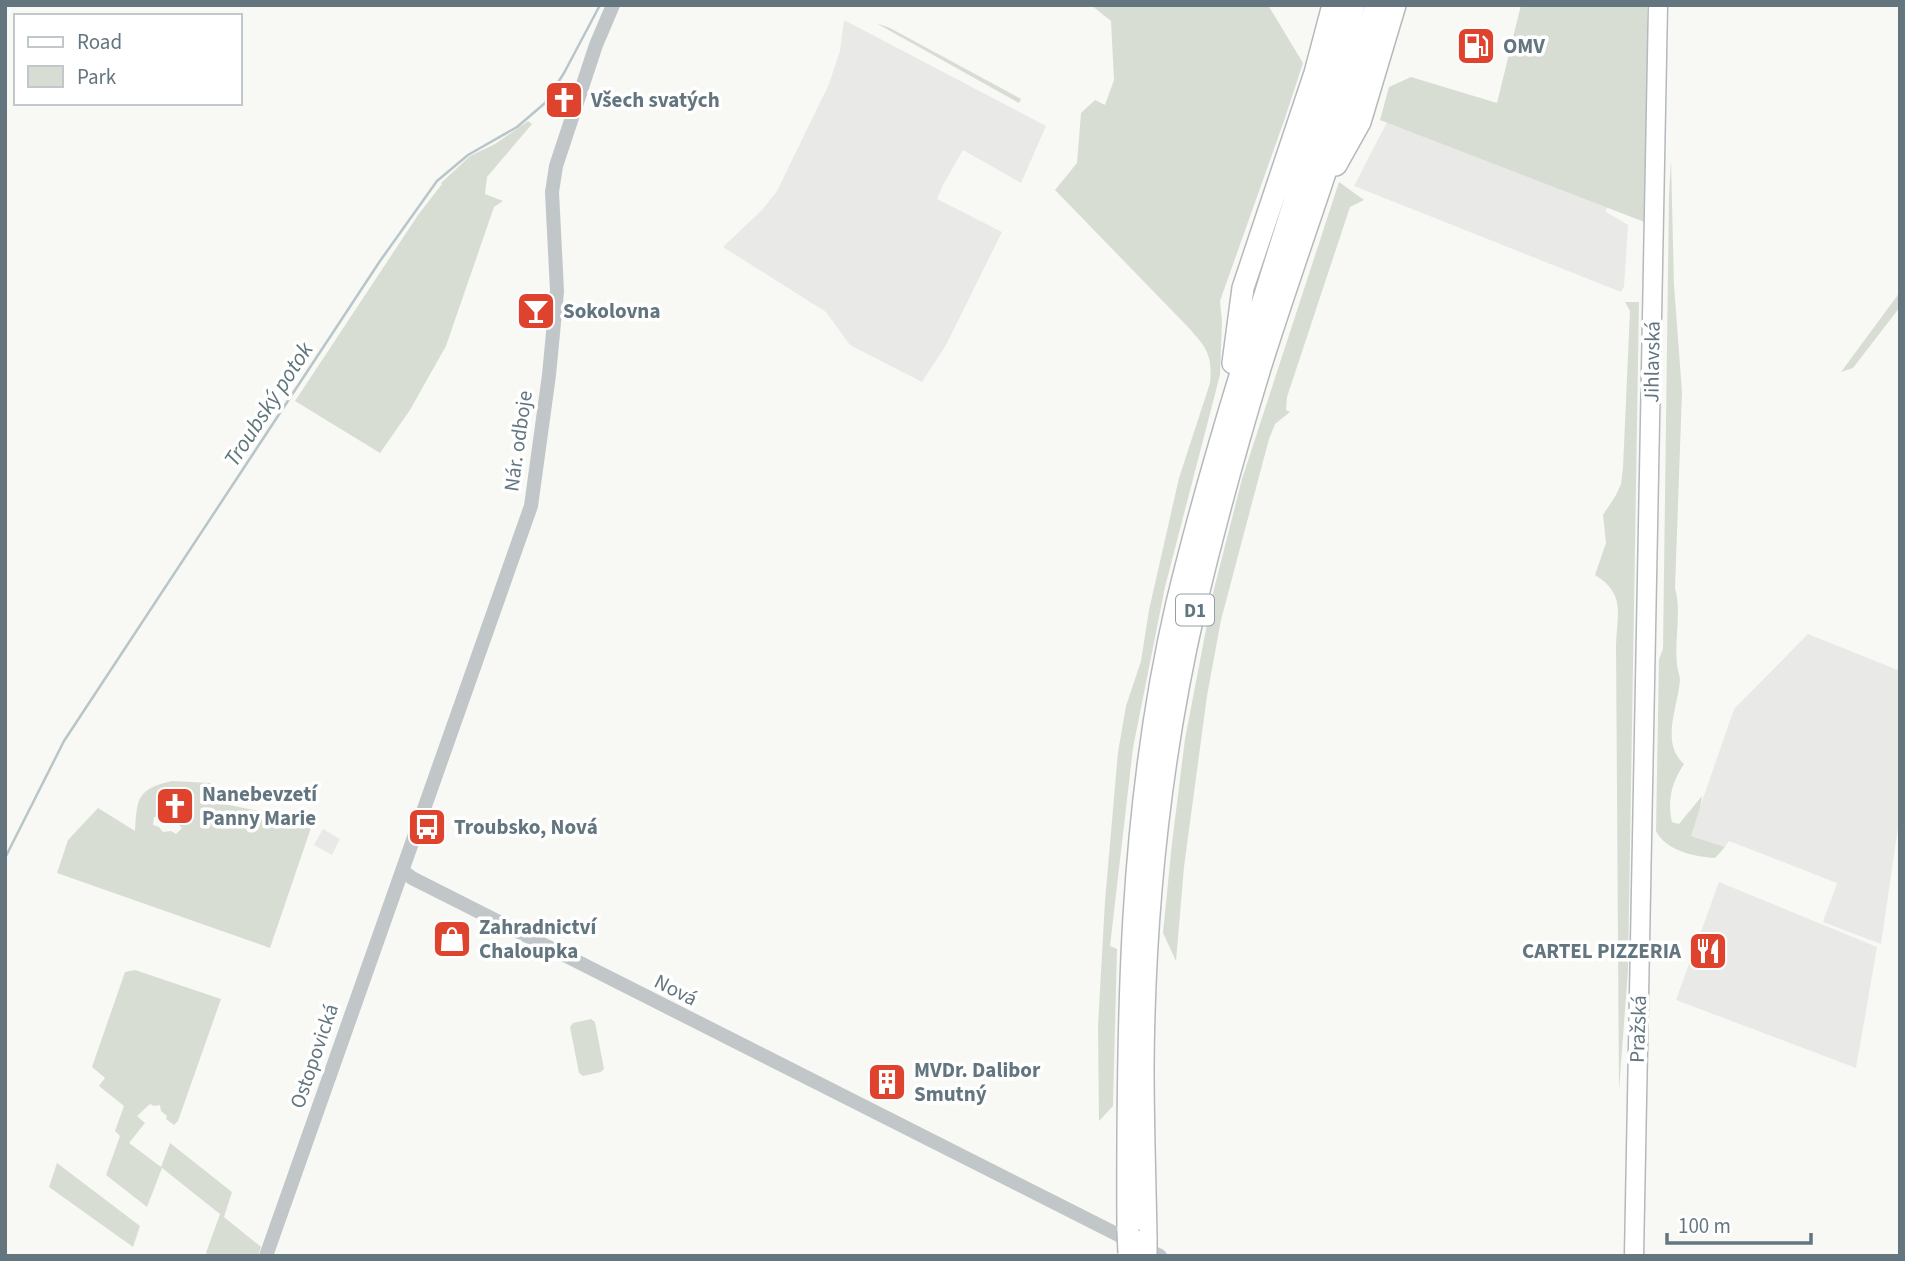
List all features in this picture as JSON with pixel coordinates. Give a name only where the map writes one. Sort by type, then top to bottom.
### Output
[{"type":"highway","points":[[1214,460],[1231,374],[1243,288],[1315,73],[1334,5]]},
{"type":"highway","name":"D1","points":[[1136,1246],[1127,1066],[1130,974],[1143,810],[1165,663],[1214,460],[1354,5]]},
{"type":"highway","name":"D1","points":[[1136,1246],[1151,889],[1170,733],[1195,607],[1226,486],[1260,368],[1320,191],[1376,5]]},
{"type":"highway","points":[[1320,191],[1360,122],[1395,5]]},
{"type":"main road","name":"Jihlavská","points":[[1645,718],[1658,5]]},
{"type":"main road","name":"Pražská","points":[[1634,1256],[1645,718]]},
{"type":"street","name":"Nár. odboje","points":[[403,871],[531,506],[557,291],[552,192],[556,166],[596,46],[613,5]]},
{"type":"street","name":"Nová","points":[[403,871],[469,908],[1160,1256]]},
{"type":"street","name":"Ostopovická","points":[[266,1256],[403,871]]},
{"type":"shaded area","points":[[844,20],[1046,126],[1021,183],[963,150],[943,185],[937,199],[1002,232],[946,345],[922,382],[850,345],[826,312],[723,247],[762,210],[777,191],[829,84],[840,51]]},
{"type":"shaded area","points":[[1387,122],[1607,207],[1606,212],[1628,225],[1624,287],[1621,292],[1354,186]]},
{"type":"shaded area","points":[[1808,634],[1900,671],[1900,814],[1881,944],[1823,922],[1837,883],[1729,841],[1725,847],[1690,836],[1734,709]]},
{"type":"shaded area","points":[[323,829],[340,839],[332,855],[314,845]]},
{"type":"shaded area","points":[[1719,882],[1877,947],[1856,1068],[1676,1000]]},
{"type":"green space","points":[[1091,5],[1268,5],[1303,63],[1220,301],[1220,375],[1165,587],[1133,748],[1110,946],[1117,949],[1113,1106],[1099,1121],[1098,1026],[1105,901],[1118,752],[1126,706],[1141,661],[1149,610],[1179,478],[1211,373],[1209,357],[1198,339],[1055,190],[1077,163],[1081,113],[1095,100],[1105,105],[1114,80],[1111,21]]},
{"type":"green space","points":[[1521,5],[1647,5],[1647,223],[1380,120],[1389,87],[1411,77],[1497,103]]},
{"type":"green space","points":[[876,23],[1021,99],[1019,103]]},
{"type":"green space","points":[[528,121],[532,124],[487,177],[485,194],[503,201],[494,207],[446,346],[410,410],[380,453],[295,401],[441,183],[470,156],[495,144]]},
{"type":"green space","points":[[1671,160],[1674,285],[1682,392],[1675,588],[1678,607],[1676,654],[1680,680],[1672,735],[1673,746],[1684,764],[1674,784],[1670,806],[1672,822],[1679,824],[1702,796],[1691,836],[1725,847],[1715,858],[1689,854],[1673,848],[1660,838],[1656,831],[1659,659],[1663,649]]},
{"type":"green space","points":[[1339,182],[1364,200],[1350,207],[1287,397],[1286,410],[1290,412],[1275,424],[1269,439],[1221,620],[1207,696],[1184,867],[1176,961],[1163,933],[1172,843],[1185,739],[1213,593],[1242,479]]},
{"type":"green space","points":[[1900,292],[1900,307],[1853,368],[1841,372]]},
{"type":"green space","points":[[1625,302],[1639,302],[1628,970],[1619,1090],[1618,605],[1616,597],[1605,582],[1595,575],[1606,543],[1603,515],[1621,484],[1623,467],[1630,311]]},
{"type":"green space","points":[[172,781],[211,783],[210,801],[313,822],[270,948],[57,873],[68,840],[98,808],[135,831],[141,797],[160,784]],"holes":[[[171,789],[190,797],[178,824],[182,828],[176,834],[171,831],[163,832],[153,825],[154,817],[160,817]]]},
{"type":"green space","points":[[135,970],[221,999],[178,1121],[174,1125],[166,1119],[167,1116],[161,1111],[160,1105],[150,1104],[137,1116],[145,1123],[129,1143],[161,1167],[170,1143],[232,1192],[224,1217],[261,1247],[258,1256],[210,1256],[206,1253],[220,1214],[162,1168],[147,1207],[106,1175],[120,1136],[115,1131],[124,1106],[99,1086],[105,1078],[92,1067],[125,972]]},
{"type":"green space","points":[[591,1019],[595,1022],[604,1069],[583,1076],[579,1073],[570,1027],[573,1023]]},
{"type":"green space","points":[[57,1163],[140,1226],[133,1247],[49,1187]]},
{"type":"waterway","name":"Troubský potok","points":[[5,858],[64,741],[380,261],[437,181],[468,155],[517,127],[545,103],[600,5]]},
{"type":"place","name":"OMV","points":[[1476,46]]},
{"type":"place","name":"Všech svatých","points":[[564,100]]},
{"type":"place","name":"Sokolovna","points":[[536,311]]},
{"type":"place","name":"Nanebevzetí Panny Marie","points":[[175,806]]},
{"type":"place","name":"Troubsko, Nová","points":[[427,827]]},
{"type":"place","name":"Zahradnictví Chaloupka","points":[[452,939]]},
{"type":"place","name":"CARTEL PIZZERIA","points":[[1708,951]]},
{"type":"place","name":"MVDr. Dalibor Smutný","points":[[887,1082]]}]
